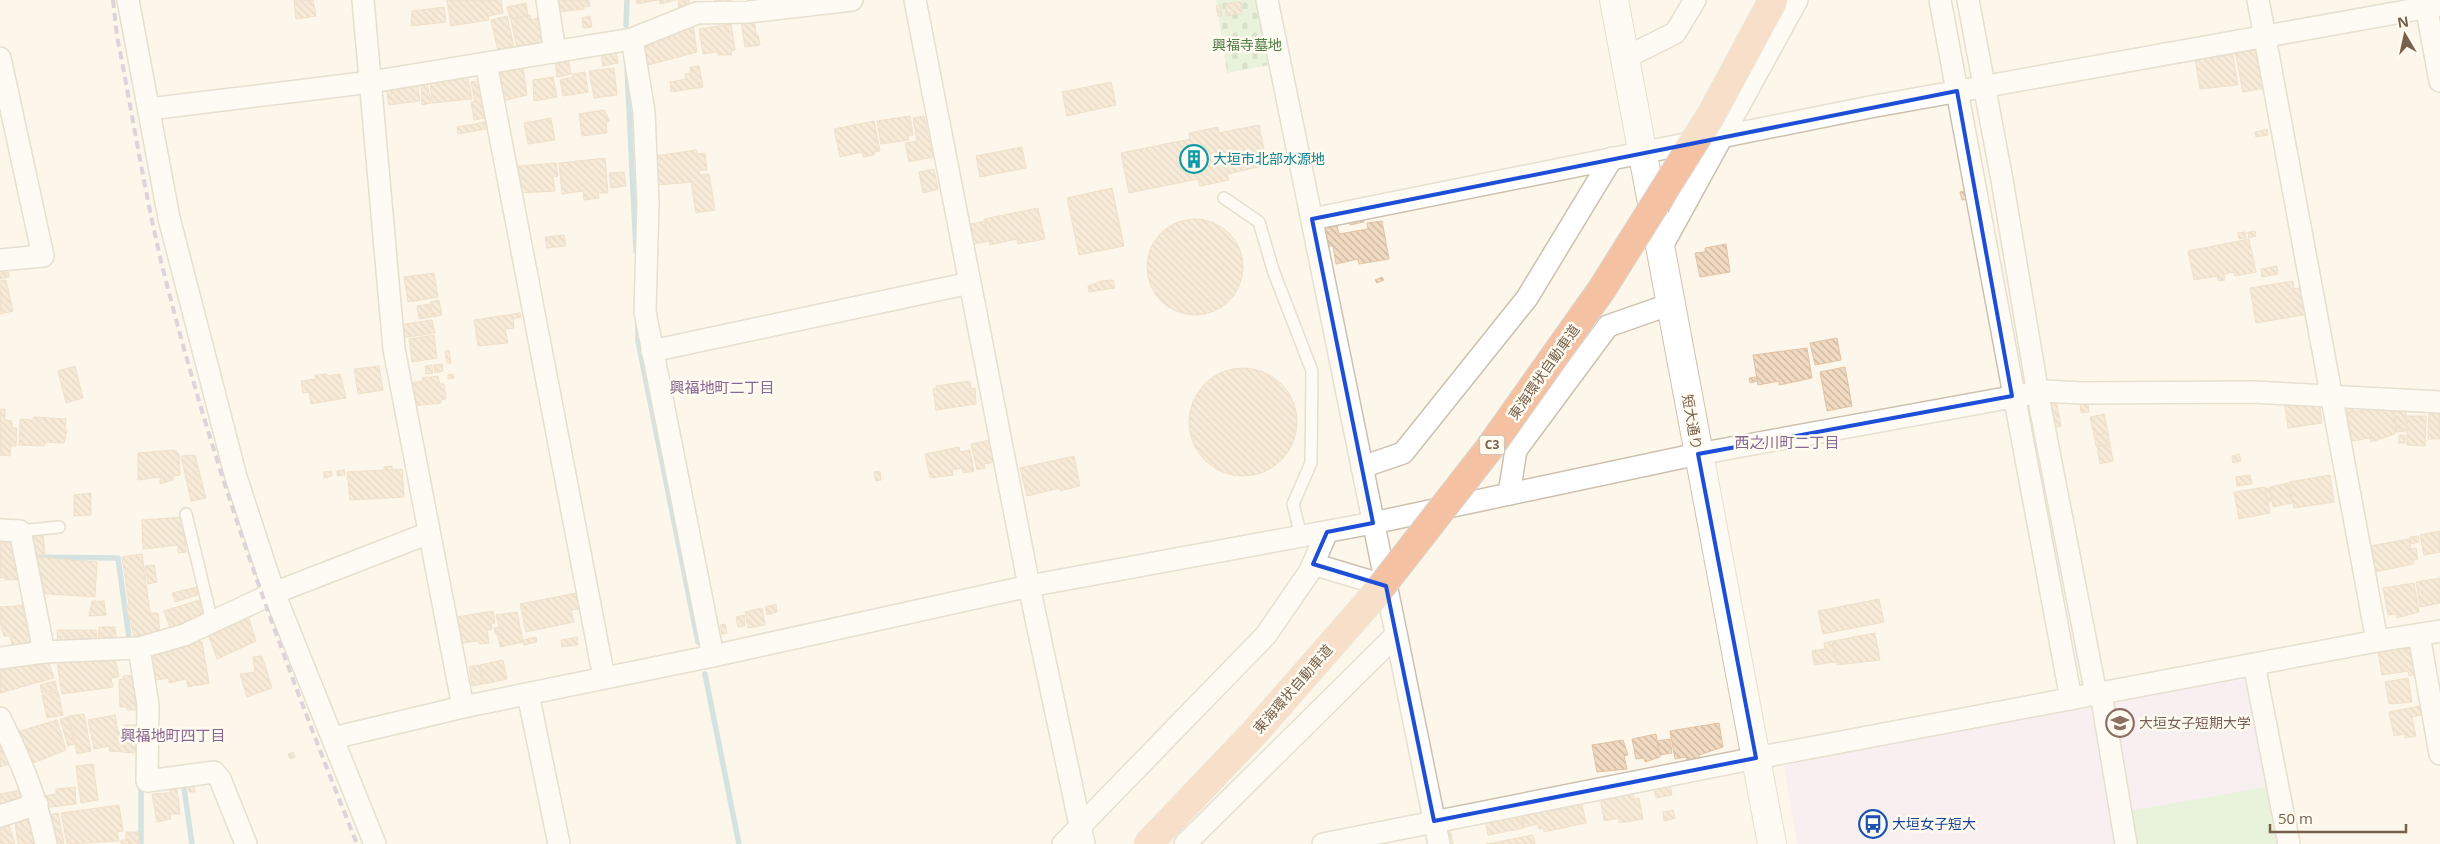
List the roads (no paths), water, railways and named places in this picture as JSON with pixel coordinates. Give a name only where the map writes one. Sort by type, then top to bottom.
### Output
[{"type":"highway","name":"東海環状自動車道","points":[[1148,844],[1255,732],[1368,603],[1488,450],[1602,289],[1711,115],[1774,0]]},
{"type":"street","points":[[128,0],[169,218],[236,477],[274,593],[375,844]]},
{"type":"street","points":[[363,0],[394,349],[463,707]]},
{"type":"street","points":[[547,0],[555,52]]},
{"type":"street","points":[[149,108],[371,82],[632,39],[696,7],[748,12],[852,0]]},
{"type":"street","points":[[915,0],[1029,586],[1082,836]]},
{"type":"street","points":[[1267,0],[1439,844]]},
{"type":"street","name":"短大通り","points":[[1614,0],[1772,844]]},
{"type":"street","points":[[1625,58],[1676,33],[1695,0]]},
{"type":"street","points":[[1661,248],[1797,0]]},
{"type":"street","points":[[1940,0],[1971,89],[2026,394]]},
{"type":"street","points":[[1968,0],[1971,89],[2026,394],[2087,695],[2126,844]]},
{"type":"street","points":[[2258,0],[2377,641]]},
{"type":"street","points":[[1312,219],[1643,152],[2430,4],[2440,81]]},
{"type":"street","points":[[632,39],[644,112],[648,204],[645,312],[713,656]]},
{"type":"street","points":[[0,58],[43,256],[0,260]]},
{"type":"street","points":[[486,63],[604,678]]},
{"type":"street","points":[[1362,467],[1403,453],[1527,298],[1612,158]]},
{"type":"street","points":[[652,351],[970,283]]},
{"type":"street","points":[[1509,494],[1516,450],[1608,326],[1671,304]]},
{"type":"street","points":[[333,738],[463,707],[713,656],[1029,586],[1373,523],[1698,454],[2026,394],[2253,392],[2440,402]]},
{"type":"street","points":[[10,531],[44,652]]},
{"type":"street","points":[[0,658],[44,652],[139,648],[184,635],[274,593],[429,532]]},
{"type":"street","points":[[1063,844],[1082,836],[1266,635],[1313,564],[1326,532]]},
{"type":"street","points":[[1313,564],[1386,586]]},
{"type":"street","points":[[1323,844],[1756,758],[2377,641],[2440,631]]},
{"type":"street","points":[[1185,844],[1396,634]]},
{"type":"street","points":[[2419,635],[2440,754]]},
{"type":"street","points":[[139,648],[148,705],[147,781],[214,772],[220,779],[246,844]]},
{"type":"street","points":[[2254,664],[2289,844]]},
{"type":"street","points":[[528,694],[560,844]]},
{"type":"street","points":[[0,718],[17,752],[37,804],[46,844]]},
{"type":"street","points":[[0,816],[37,804]]},
{"type":"lane","points":[[1224,198],[1259,222],[1273,270],[1312,372],[1311,463],[1292,504],[1301,536]]},
{"type":"lane","points":[[186,514],[212,622]]},
{"type":"lane","points":[[10,531],[59,527]]},
{"type":"waterway","points":[[626,25],[627,0]]},
{"type":"waterway","points":[[627,68],[636,251]]},
{"type":"waterway","points":[[638,323],[638,341],[698,642]]},
{"type":"waterway","points":[[32,557],[118,558],[130,645]]},
{"type":"waterway","points":[[705,674],[739,844]]},
{"type":"waterway","points":[[141,781],[141,844]]},
{"type":"waterway","points":[[183,781],[192,844]]},
{"type":"railway","points":[[113,0],[117,36],[162,265],[202,412],[249,558],[301,702],[357,844]]},
{"type":"place","name":"大垣市北部水源地","points":[[1194,159]]},
{"type":"place","name":"大垣女子短期大学","points":[[2120,723]]},
{"type":"place","name":"大垣女子短大","points":[[1873,824]]},
{"type":"district","name":"興福地町二丁目","points":[[722,388]]},
{"type":"district","name":"西之川町二丁目","points":[[1787,443]]},
{"type":"district","name":"興福地町四丁目","points":[[173,736]]},
{"type":"park label","name":"興福寺墓地","points":[[1247,45]]}]
